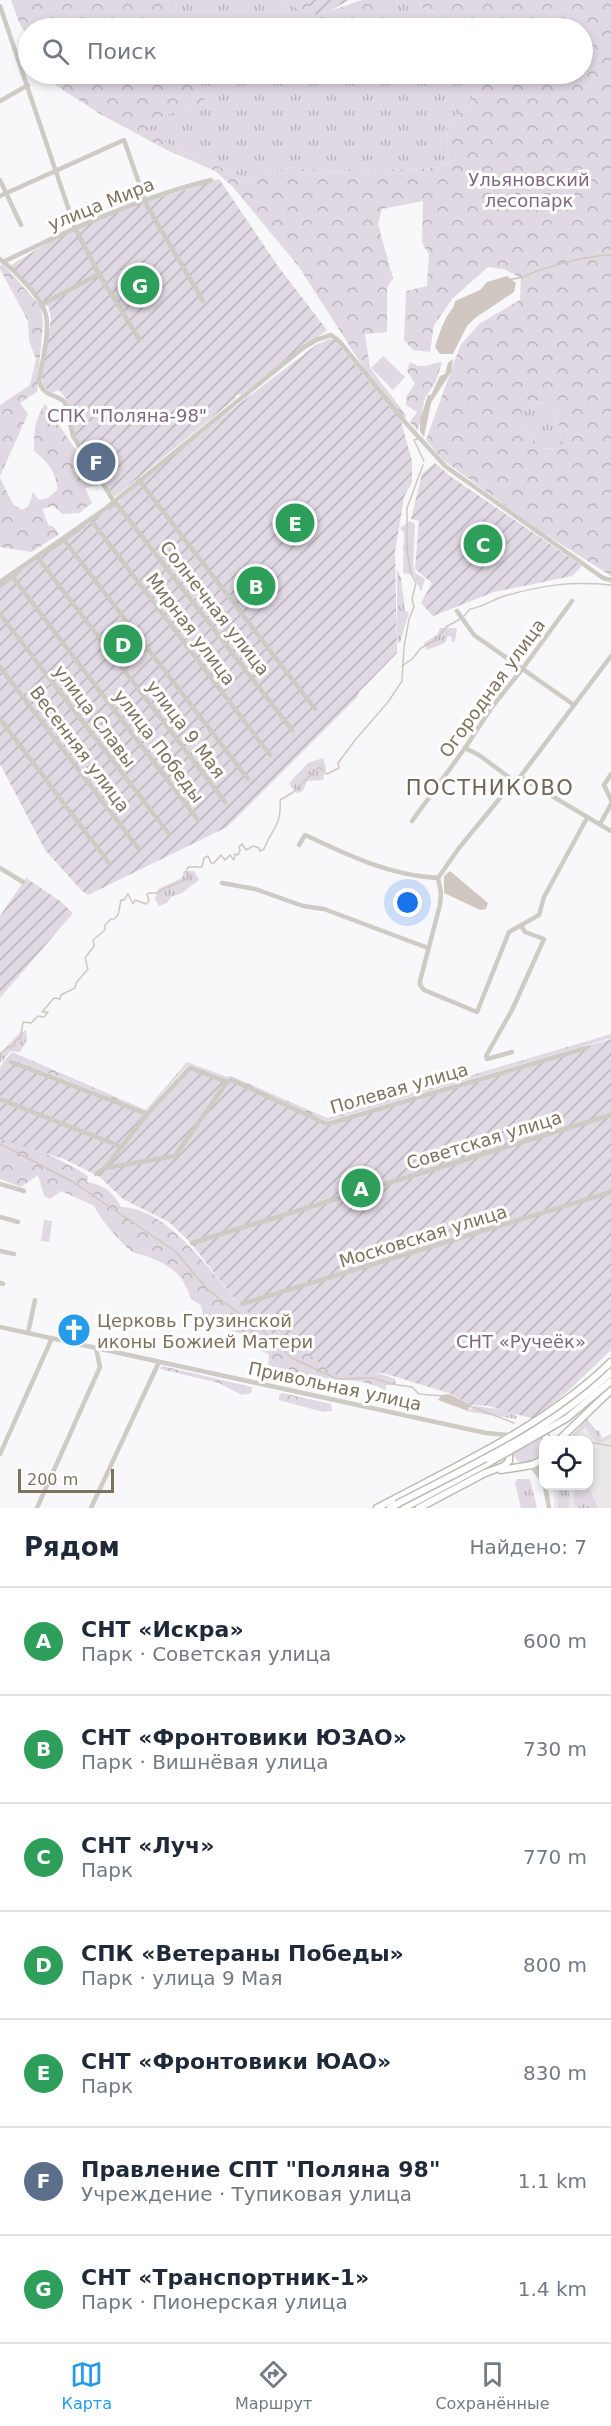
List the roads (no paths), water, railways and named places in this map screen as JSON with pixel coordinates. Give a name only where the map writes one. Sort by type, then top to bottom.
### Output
[{"type":"main road","points":[[377,1508],[528,1426],[579,1392],[611,1362]]},
{"type":"main road","points":[[394,1506],[550,1421],[584,1397],[611,1372]]},
{"type":"main road","points":[[404,1508],[555,1426],[580,1409],[611,1381]]},
{"type":"main road","points":[[563,1436],[611,1390]]},
{"type":"main road","points":[[528,1426],[537,1427],[544,1436]]},
{"type":"main road","points":[[560,1436],[566,1433]]},
{"type":"main road","points":[[505,1439],[515,1463],[527,1466]]},
{"type":"main road","points":[[422,1507],[489,1471],[508,1464],[508,1450]]},
{"type":"main road","points":[[489,1471],[527,1466],[539,1461]]},
{"type":"street","points":[[0,6],[18,57]]},
{"type":"street","points":[[0,101],[28,85],[75,228],[99,274],[139,339]]},
{"type":"street","points":[[0,196],[124,140],[144,199],[203,301]]},
{"type":"street","points":[[0,180],[21,225]]},
{"type":"street","name":"улица Мира","points":[[2,260],[144,199],[211,180]]},
{"type":"street","points":[[2,260],[41,305],[99,274]]},
{"type":"street","name":"Солнечная улица","points":[[41,305],[45,312],[46,328],[39,381],[41,387],[47,393],[65,402],[73,436],[115,502],[292,730]]},
{"type":"street","points":[[12,575],[115,502],[289,359],[316,340],[331,335],[339,341],[404,421],[454,473],[603,578],[611,580]]},
{"type":"street","points":[[139,480],[315,709]]},
{"type":"street","points":[[0,584],[115,502]]},
{"type":"street","name":"Мирная улица","points":[[91,520],[270,755]]},
{"type":"street","points":[[64,540],[248,779]]},
{"type":"street","name":"улица 9 Мая","points":[[38,558],[225,802]]},
{"type":"street","name":"улица Победы","points":[[12,575],[198,820]]},
{"type":"street","name":"Огородная улица","points":[[412,821],[492,707],[572,601]]},
{"type":"street","name":"улица Славы","points":[[0,614],[169,834]]},
{"type":"street","points":[[460,615],[474,635],[574,705]]},
{"type":"street","points":[[587,818],[544,897],[539,915],[509,932],[477,1012],[424,990],[420,985],[440,905],[441,893],[438,878],[459,848],[514,781],[520,777],[611,656]]},
{"type":"street","name":"Весенняя улица","points":[[0,667],[138,848]]},
{"type":"street","points":[[0,719],[109,863]]},
{"type":"street","points":[[465,748],[479,755],[514,781]]},
{"type":"street","points":[[600,824],[611,802],[604,785],[611,774]]},
{"type":"street","points":[[520,777],[611,831]]},
{"type":"street","points":[[299,845],[304,835],[381,868],[413,877],[438,878]]},
{"type":"street","points":[[0,868],[23,882]]},
{"type":"street","points":[[222,883],[255,889],[303,906],[324,909],[428,948]]},
{"type":"street","points":[[512,1052],[486,1059],[490,1047],[512,1010],[544,939],[525,932],[521,926]]},
{"type":"street","name":"Полевая улица","points":[[147,1114],[190,1068],[227,1083],[232,1080],[327,1124],[586,1048]]},
{"type":"street","points":[[11,1062],[147,1114],[105,1168],[96,1174]]},
{"type":"street","points":[[105,1168],[175,1156],[227,1083]]},
{"type":"street","points":[[0,1099],[122,1147]]},
{"type":"street","name":"Советская улица","points":[[192,1243],[611,1115]]},
{"type":"street","points":[[0,1185],[24,1191]]},
{"type":"street","name":"Московская улица","points":[[242,1304],[611,1192]]},
{"type":"street","points":[[0,1217],[18,1222]]},
{"type":"street","points":[[0,1251],[14,1254]]},
{"type":"street","points":[[28,1333],[35,1300]]},
{"type":"street","name":"Привольная улица","points":[[0,1327],[488,1433]]},
{"type":"street","points":[[0,1454],[52,1338]]},
{"type":"street","points":[[37,1508],[100,1367],[96,1348]]},
{"type":"street","points":[[91,1508],[159,1362]]},
{"type":"street","points":[[488,1433],[507,1436],[515,1433]]},
{"type":"street","points":[[488,1433],[505,1439]]},
{"type":"street","points":[[488,1433],[494,1438],[493,1446]]},
{"type":"street","points":[[527,1466],[539,1474]]},
{"type":"street","points":[[545,1490],[549,1508]]},
{"type":"waterway","points":[[511,279],[521,278],[574,260],[611,255]]},
{"type":"waterway","points":[[417,439],[414,440],[424,461]]},
{"type":"waterway","points":[[0,1062],[1,1053],[8,1047],[14,1046],[16,1040],[20,1039],[23,1022],[31,1023],[38,1016],[44,1017],[48,1012],[42,1012],[54,998],[60,999],[61,995],[75,988],[76,983],[88,969],[85,958],[94,946],[93,940],[105,930],[105,925],[118,915],[121,900],[124,900],[128,894],[133,904],[135,900],[146,904],[149,901],[147,894],[157,893],[187,879],[191,876],[186,872],[188,867],[202,867],[204,858],[208,856],[211,863],[214,863],[221,855],[225,860],[230,855],[234,860],[242,844],[246,850],[253,846],[259,848],[260,851],[264,849],[278,821],[280,800],[292,793],[319,767],[327,774],[339,768],[338,763],[388,702],[402,681],[404,647],[409,619],[414,607],[412,599],[416,583],[411,574],[407,551],[407,508],[423,465]]},
{"type":"waterway","points":[[464,616],[470,609],[504,596],[532,589],[570,584],[611,585]]},
{"type":"waterway","points":[[402,666],[421,648],[437,639],[446,627],[460,619]]},
{"type":"waterway","points":[[0,1144],[73,1182],[175,1251],[208,1290],[263,1331],[292,1358],[337,1379],[373,1378],[412,1387],[419,1394],[443,1396]]},
{"type":"waterway","points":[[470,1406],[514,1423]]},
{"type":"waterway","points":[[593,1443],[611,1446]]},
{"type":"place","name":"СНТ «Транспортник-1»","points":[[140,285]]},
{"type":"place","name":"Правление СПТ \"Поляна 98\"","points":[[96,462]]},
{"type":"place","name":"СНТ «Фронтовики ЮАО»","points":[[295,523]]},
{"type":"place","name":"СНТ «Луч»","points":[[483,544]]},
{"type":"place","name":"СНТ «Фронтовики ЮЗАО»","points":[[256,586]]},
{"type":"place","name":"СПК «Ветераны Победы»","points":[[123,644]]},
{"type":"place","name":"СНТ «Искра»","points":[[361,1188]]},
{"type":"place","name":"Церковь Грузинской иконы Божией Матери","points":[[74,1330]]},
{"type":"district","name":"ПОСТНИКОВО","points":[[490,788]]},
{"type":"park label","name":"Ульяновский лесопарк","points":[[529,189]]},
{"type":"park label","name":"СПК \"Поляна-98\"","points":[[127,415]]},
{"type":"park label","name":"СНТ «Ручеёк»","points":[[521,1341]]}]
